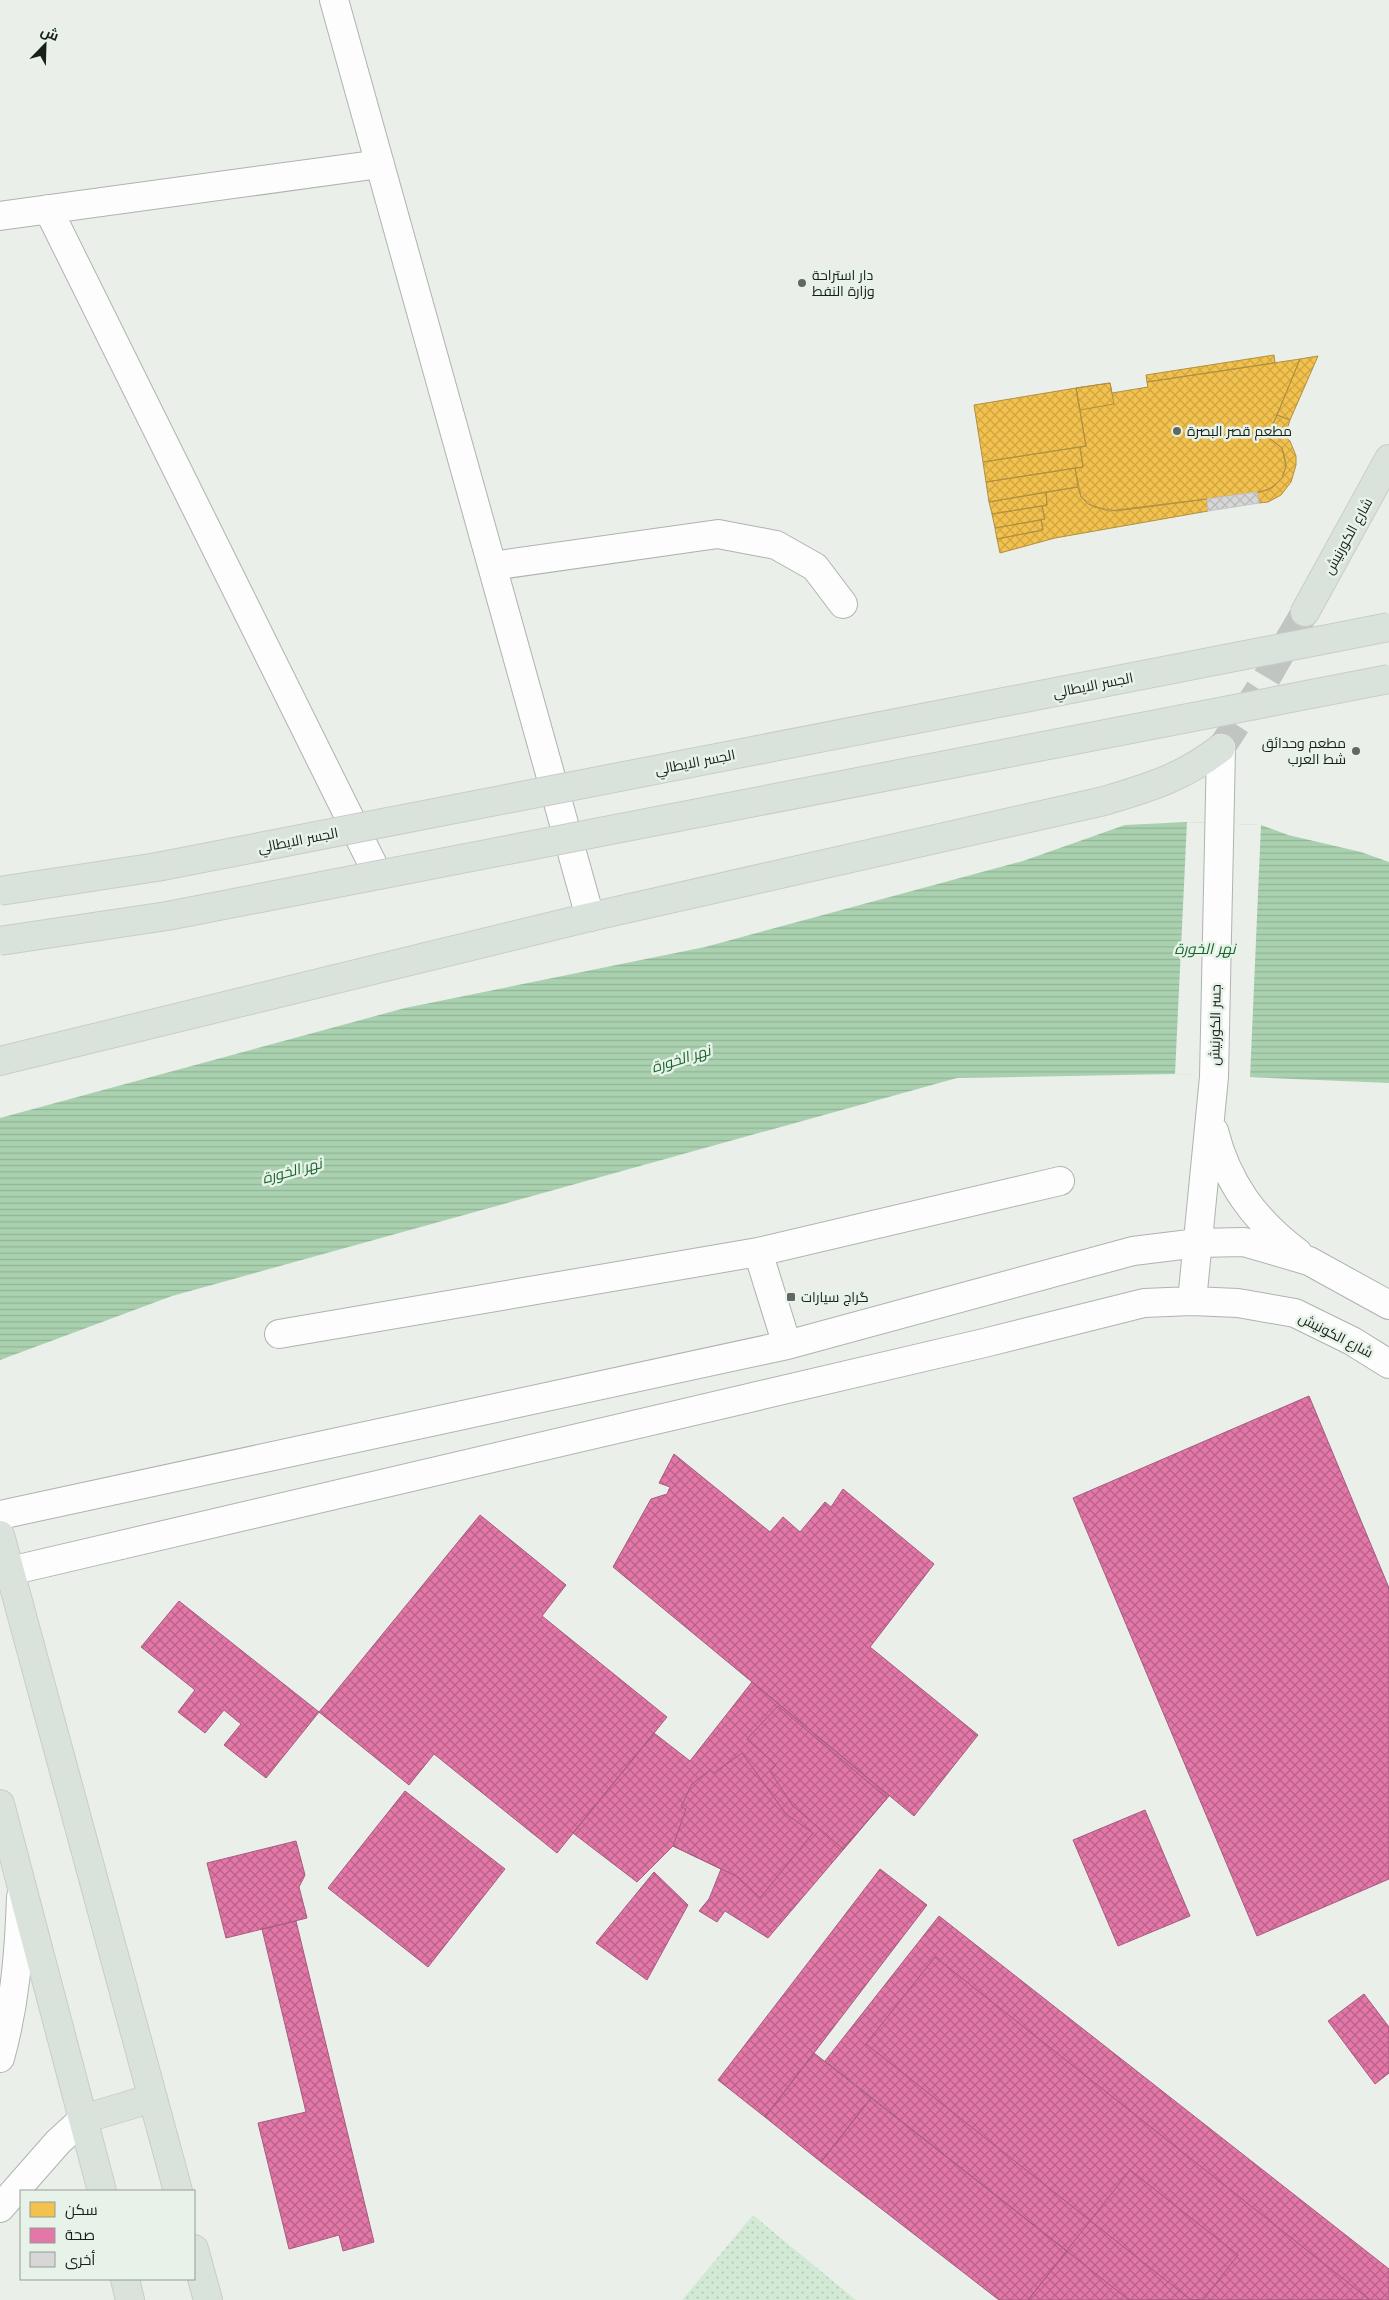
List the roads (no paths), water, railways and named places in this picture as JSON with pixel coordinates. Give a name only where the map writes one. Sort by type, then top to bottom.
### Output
[{"type":"main road","name":"شارع الكورنيش","points":[[1305,612],[1389,459]]},
{"type":"main road","name":"الجسر الايطالي","points":[[0,890],[157,867],[1389,627]]},
{"type":"main road","points":[[0,941],[167,916],[1389,680]]},
{"type":"main road","points":[[0,1061],[590,917],[1104,801],[1160,785],[1197,766],[1221,748]]},
{"type":"main road","points":[[0,1536],[178,2190]]},
{"type":"main road","points":[[0,1804],[102,2190]]},
{"type":"main road","points":[[82,2119],[152,2098]]},
{"type":"main road","points":[[195,2253],[208,2300]]},
{"type":"main road","points":[[125,2280],[130,2300]]},
{"type":"street","points":[[334,0],[590,917]]},
{"type":"street","points":[[0,216],[380,164]]},
{"type":"street","points":[[48,209],[378,876]]},
{"type":"street","points":[[492,566],[718,534],[776,545],[815,567],[843,604]]},
{"type":"street","name":"جسر الكورنيش","points":[[1192,1301],[1214,1077],[1221,748]]},
{"type":"street","points":[[1210,1116],[1220,1156],[1244,1201],[1273,1235],[1309,1261],[1389,1305]]},
{"type":"street","points":[[279,1334],[758,1252],[1060,1181]]},
{"type":"street","points":[[0,1515],[787,1345],[1133,1251],[1198,1243],[1244,1242],[1309,1261]]},
{"type":"street","points":[[758,1252],[787,1345]]},
{"type":"street","name":"شارع الكونيش","points":[[10,1571],[984,1343],[1144,1303],[1192,1301],[1238,1303],[1295,1313],[1352,1341],[1389,1364]]},
{"type":"street","points":[[0,2058],[9,2024],[18,1967],[22,1890]]},
{"type":"street","points":[[0,2208],[58,2142],[82,2119]]},
{"type":"water","name":"نهر الخورة","points":[[1187,822],[1261,825],[1288,835],[1361,852],[1389,862],[1389,1083],[1175,1074],[957,1078],[172,1296],[0,1360],[0,1118],[405,1008],[705,947],[1023,861],[1125,825]]},
{"type":"tunnel","points":[[1221,748],[1266,679],[1305,612]]},
{"type":"place","name":"دار استراحة وزارة النفط","points":[[802,283]]},
{"type":"place","name":"مطعم قصر البصرة","points":[[1177,431]]},
{"type":"place","name":"مطعم وحدائق شط العرب","points":[[1356,751]]},
{"type":"place","name":"گراج سيارات","points":[[791,1297]]}]
